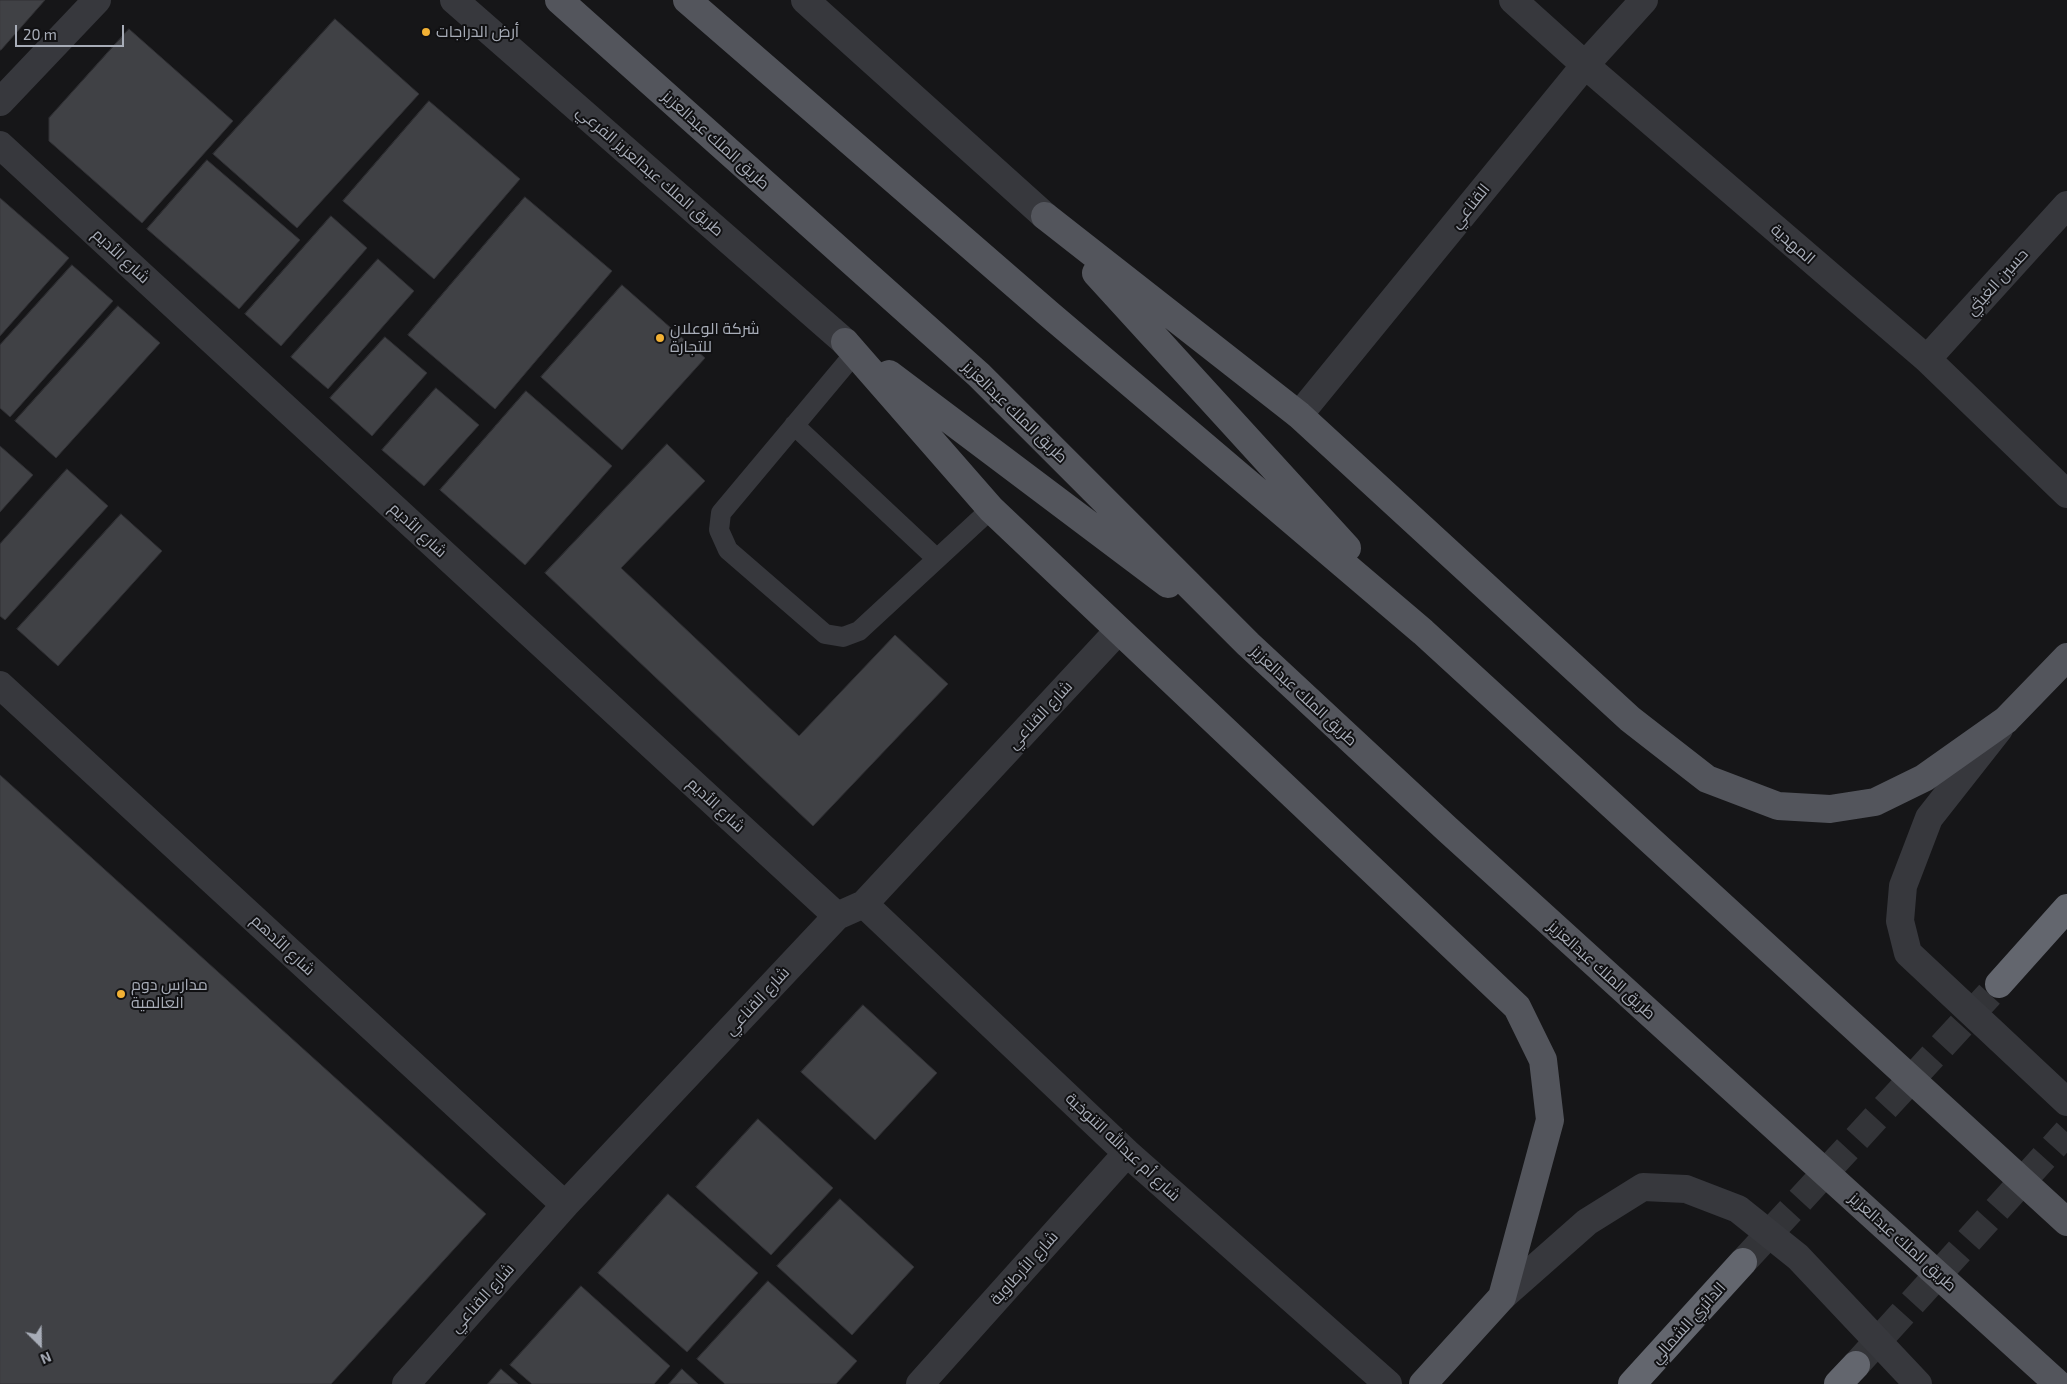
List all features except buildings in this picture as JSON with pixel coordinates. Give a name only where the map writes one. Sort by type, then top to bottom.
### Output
[{"type":"highway","points":[[1999,984],[2067,908]]},
{"type":"highway","name":"الدائري الشمالي","points":[[1632,1384],[1743,1262]]},
{"type":"main road","name":"طريق الملك عبدالعزيز","points":[[559,0],[979,375],[1248,644],[1694,1054],[2058,1384]]},
{"type":"main road","points":[[687,0],[1049,314],[1423,632],[2067,1222]]},
{"type":"main road","points":[[1045,216],[1423,632]]},
{"type":"main road","points":[[1045,216],[1299,415],[1630,719],[1707,779],[1778,806],[1830,809],[1876,802],[1924,778],[2006,720],[2067,657]]},
{"type":"main road","points":[[850,348],[991,509],[1517,1007],[1543,1060],[1550,1120],[1502,1297],[1423,1384]]},
{"type":"main road","points":[[850,348],[1248,644]]},
{"type":"street","points":[[0,102],[97,0]]},
{"type":"street","name":"طريق الملك عبدالعزيز الفرعي","points":[[454,0],[850,348]]},
{"type":"street","points":[[805,0],[1045,216]]},
{"type":"street","name":"المهدية","points":[[1513,0],[1585,65],[1927,359],[2067,494]]},
{"type":"street","name":"القناعي","points":[[1299,415],[1585,65],[1644,0]]},
{"type":"street","name":"شارع الأديم","points":[[0,145],[837,916]]},
{"type":"street","name":"حسين الغيثي","points":[[1927,359],[2067,205]]},
{"type":"street","name":"شارع القناعي","points":[[406,1384],[566,1205],[837,916],[864,904],[1118,630]]},
{"type":"street","name":"شارع الأدهم","points":[[0,685],[566,1205]]},
{"type":"street","points":[[2006,720],[1929,818],[1903,886],[1900,921],[1908,953],[2067,1102]]},
{"type":"street","name":"شارع أم عبدالله التنوخية","points":[[864,904],[1127,1153],[1388,1384]]},
{"type":"street","name":"شارع الأرطاوية","points":[[920,1384],[1127,1153]]},
{"type":"street","points":[[1502,1297],[1587,1222],[1643,1186],[1686,1189],[1738,1209],[1798,1257],[1917,1383]]},
{"type":"lane","points":[[850,348],[794,425],[721,513],[719,530],[728,550],[825,634],[843,636],[859,631],[991,509]]},
{"type":"lane","points":[[794,425],[937,559]]},
{"type":"tunnel","points":[[1743,1262],[1999,984]]},
{"type":"tunnel","points":[[1856,1365],[2067,1132]]},
{"type":"place","name":"أرض الدراجات","points":[[426,32]]},
{"type":"place","name":"شركة الوعلان للتجارة","points":[[660,338]]},
{"type":"place","name":"مدارس دوم العالمية","points":[[121,994]]}]
